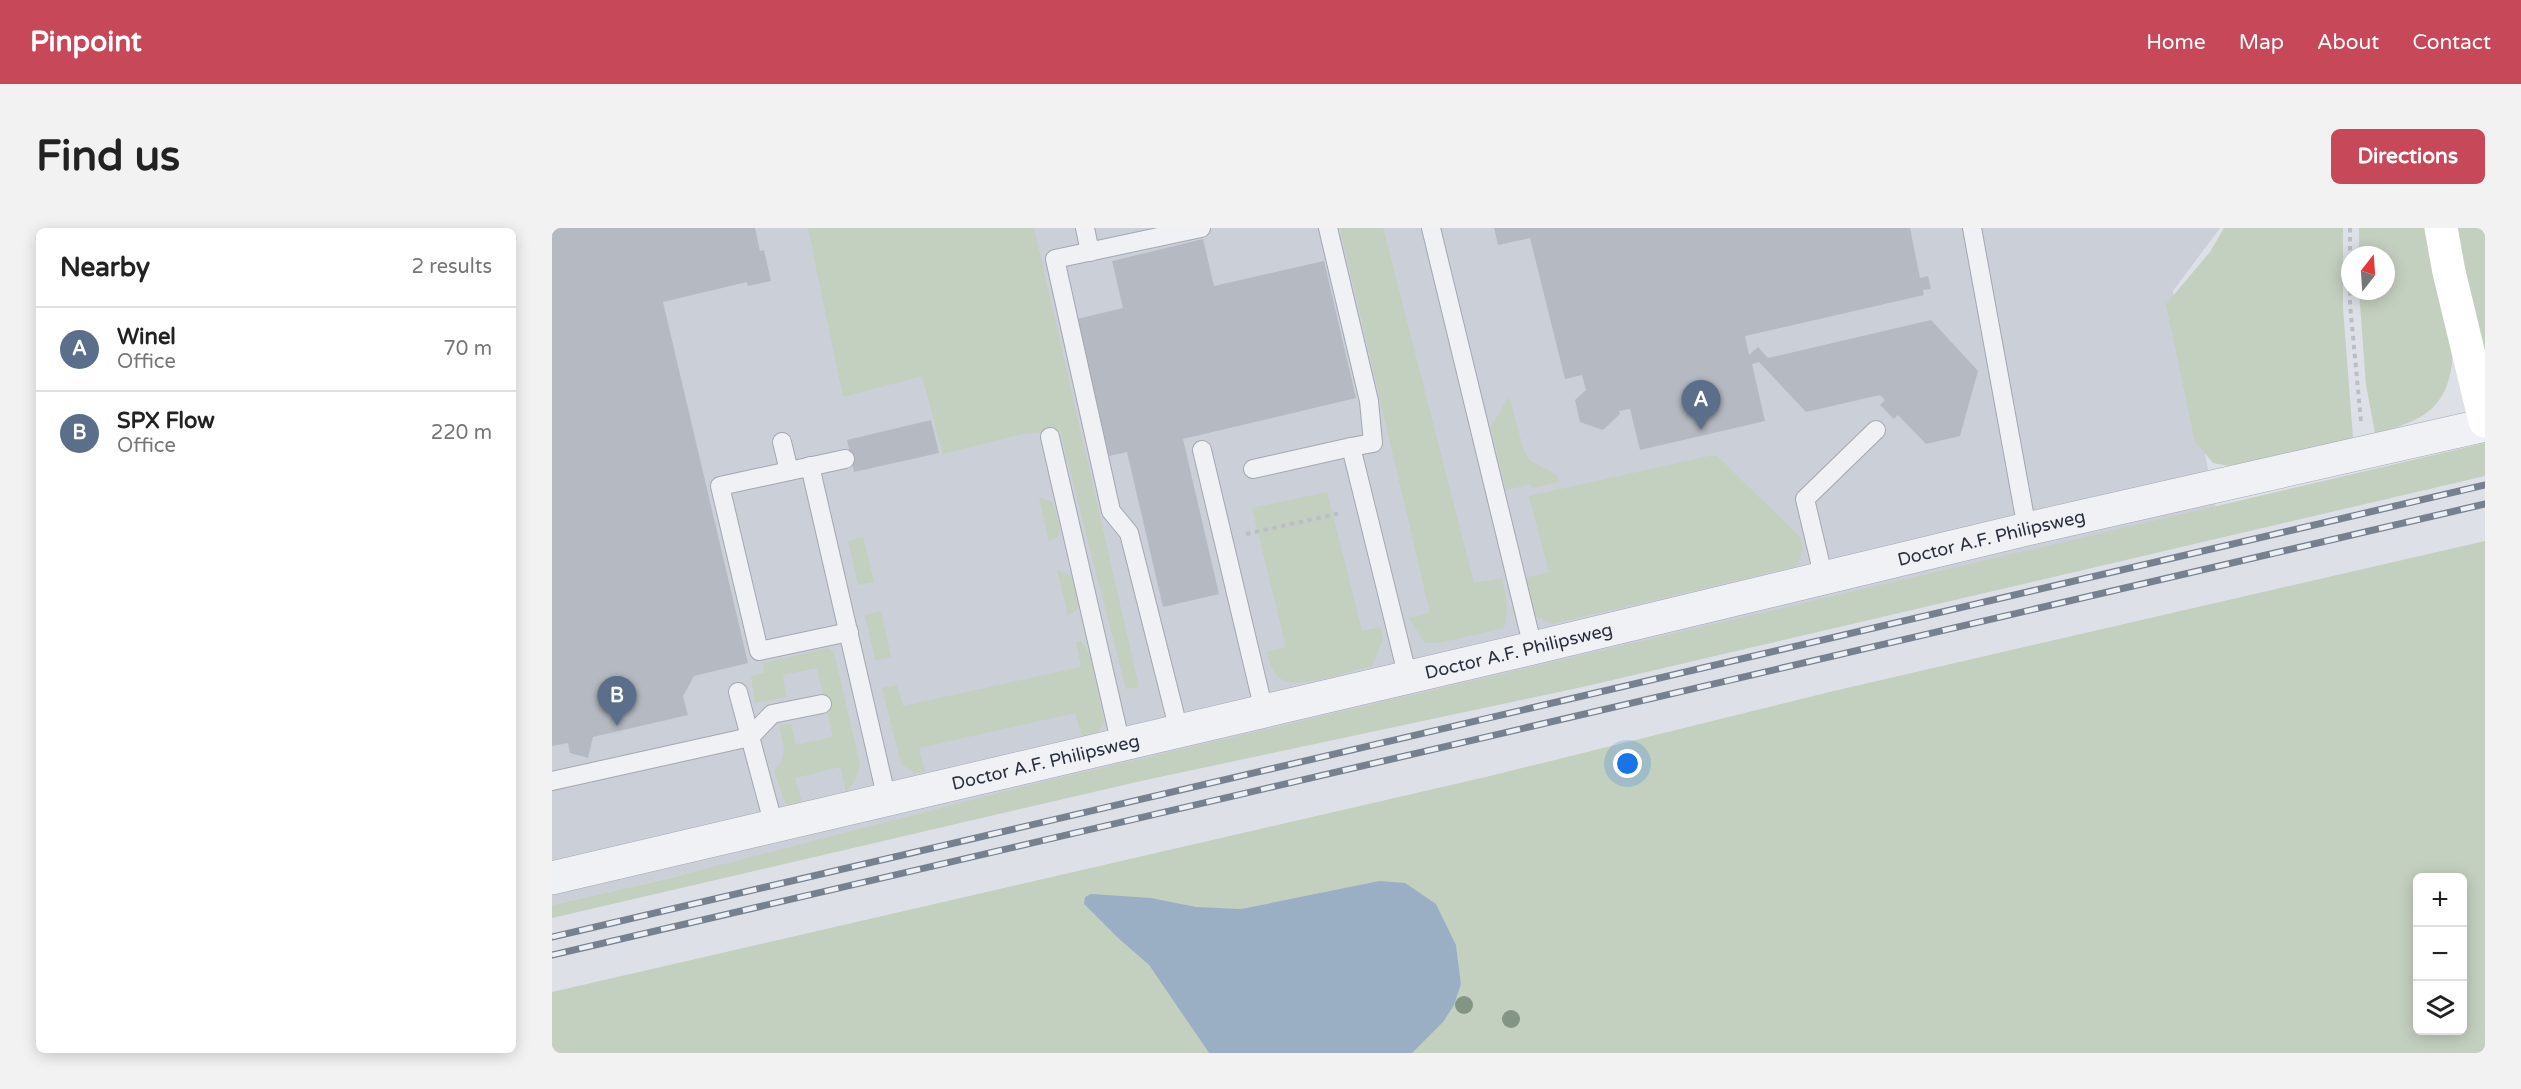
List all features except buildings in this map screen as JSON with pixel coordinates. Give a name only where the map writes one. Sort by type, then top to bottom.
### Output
[{"type":"main road","points":[[2440,228],[2485,423]]},
{"type":"street","name":"Doctor A.F. Philipsweg","points":[[552,878],[2485,423]]},
{"type":"lane","points":[[1085,228],[1090,252]]},
{"type":"lane","points":[[1179,731],[1129,532],[1111,511],[1055,260],[1179,230],[1201,228]]},
{"type":"lane","points":[[1253,469],[1373,443],[1369,401],[1328,228]]},
{"type":"lane","points":[[1431,228],[1533,648]]},
{"type":"lane","points":[[1972,228],[2027,529]]},
{"type":"lane","points":[[1824,579],[1805,499],[1876,430]]},
{"type":"lane","points":[[1050,437],[1121,744]]},
{"type":"lane","points":[[782,442],[789,471]]},
{"type":"lane","points":[[1351,447],[1408,678]]},
{"type":"lane","points":[[1202,450],[1264,711]]},
{"type":"lane","points":[[845,459],[720,486],[759,651],[849,632]]},
{"type":"lane","points":[[810,466],[887,800]]},
{"type":"lane","points":[[738,692],[774,826]]},
{"type":"lane","points":[[552,781],[750,737],[772,714],[822,704]]},
{"type":"path","points":[[2350,228],[2350,304],[2365,452]]},
{"type":"path","points":[[1223,540],[1366,507]]},
{"type":"shaded area","points":[[552,228],[2220,228],[2173,291],[2218,520],[552,905]]},
{"type":"green space","points":[[808,228],[1034,228],[1139,687],[1126,689],[1060,431],[1022,434],[943,454],[922,376],[843,397]]},
{"type":"green space","points":[[1340,228],[1383,228],[1474,583],[1502,578],[1507,609],[1504,628],[1439,643],[1425,643],[1409,618],[1430,613]]},
{"type":"green space","points":[[2224,228],[2343,228],[2341,300],[2343,300],[2353,438],[2229,466],[2213,463],[2195,442],[2166,304],[2210,252]]},
{"type":"green space","points":[[2359,228],[2425,228],[2453,349],[2447,384],[2441,397],[2432,408],[2408,423],[2375,433],[2366,385],[2360,300],[2395,300],[2395,246],[2359,246]]},
{"type":"green space","points":[[2454,228],[2485,228],[2485,356]]},
{"type":"green space","points":[[1509,396],[1523,448],[1529,460],[1557,475],[1559,482],[1532,488],[1531,484],[1506,490],[1491,427]]},
{"type":"green space","points":[[2485,443],[2485,476],[1587,686],[1141,781],[552,918],[552,905],[674,877],[1034,784]]},
{"type":"green space","points":[[1717,456],[1800,537],[1803,549],[1797,566],[1552,624],[1535,616],[1525,578],[1549,572],[1529,496]]},
{"type":"green space","points":[[1327,492],[1362,631],[1381,627],[1383,640],[1372,666],[1313,681],[1291,682],[1277,675],[1267,652],[1286,647],[1252,508]]},
{"type":"green space","points":[[1039,497],[1053,502],[1060,529],[1059,536],[1049,542]]},
{"type":"green space","points":[[863,537],[874,582],[858,585],[848,541]]},
{"type":"green space","points":[[2485,541],[2485,1053],[1412,1053],[1461,984],[1456,945],[1436,904],[1379,881],[1241,909],[1084,904],[1149,965],[1209,1053],[552,1053],[552,992],[1490,776],[1838,690]]},
{"type":"green space","points":[[1057,570],[1071,576],[1078,602],[1078,609],[1068,615]]},
{"type":"green space","points":[[881,611],[891,657],[875,660],[865,615]]},
{"type":"green space","points":[[1081,641],[1090,654],[1104,722],[1098,732],[1082,737],[1075,713],[919,748],[925,772],[915,773],[901,764],[882,688],[897,685],[903,706],[1081,667],[1076,642]]},
{"type":"green space","points":[[828,648],[834,653],[860,764],[859,769],[854,782],[846,791],[840,767],[795,778],[802,803],[788,805],[775,774],[775,769],[783,754],[779,725],[791,724],[796,745],[833,737],[817,668],[783,675],[786,697],[755,703],[751,676],[764,673],[763,663]]},
{"type":"water","points":[[1379,881],[1405,883],[1436,904],[1456,945],[1461,984],[1454,1005],[1443,1022],[1412,1053],[1209,1053],[1149,965],[1084,904],[1085,897],[1091,894],[1151,898],[1196,907],[1241,909]]},
{"type":"railway","points":[[552,937],[2485,485]]},
{"type":"railway","points":[[552,955],[2485,504]]},
{"type":"place","name":"Winel","points":[[1701,430]]},
{"type":"place","name":"SPX Flow","points":[[617,726]]}]
